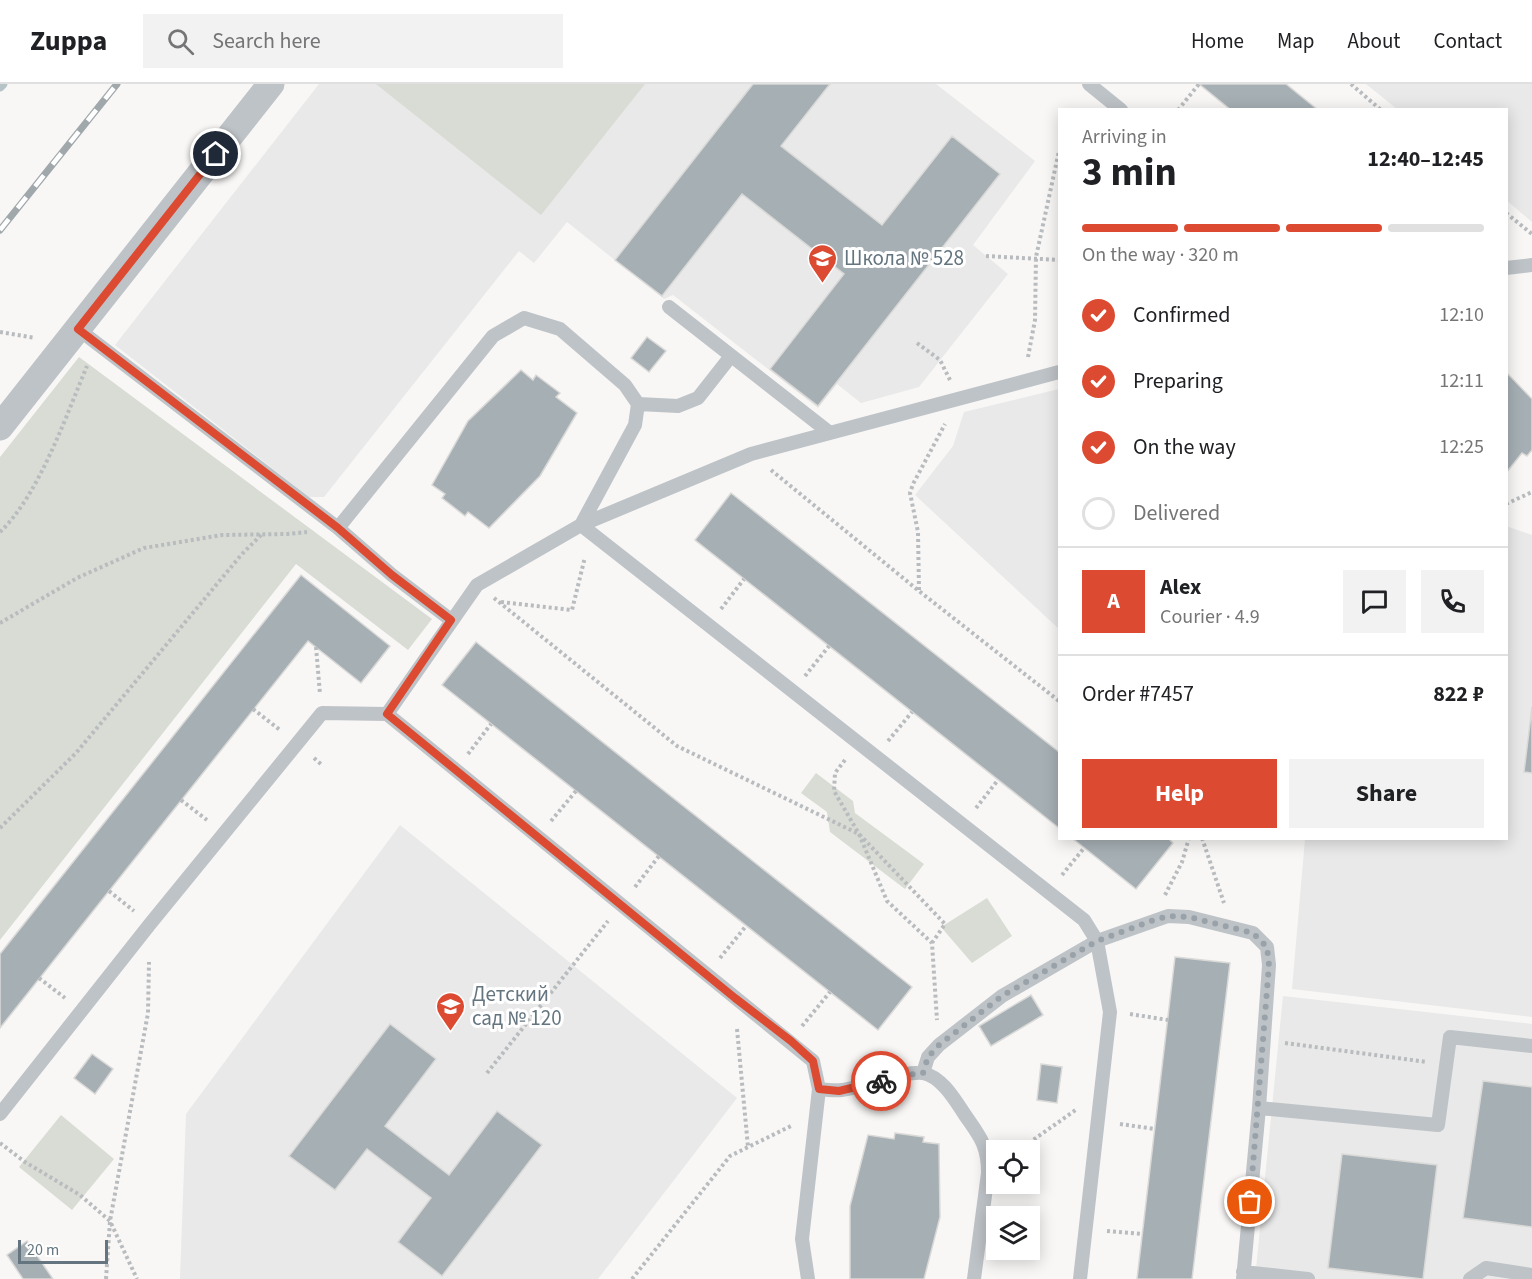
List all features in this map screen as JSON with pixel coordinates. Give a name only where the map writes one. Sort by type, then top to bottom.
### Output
[{"type":"street","points":[[0,427],[87,336],[271,84]]},
{"type":"lane","points":[[1089,84],[1119,108]]},
{"type":"lane","points":[[1508,268],[1532,265]]},
{"type":"lane","points":[[669,307],[830,433]]},
{"type":"lane","points":[[338,528],[493,336],[524,318],[560,329],[625,385],[638,404],[635,425],[586,529]]},
{"type":"lane","points":[[87,336],[338,528],[392,575],[451,620]]},
{"type":"lane","points":[[638,404],[678,406],[698,398],[731,356]]},
{"type":"lane","points":[[387,714],[477,585],[586,529],[752,454],[1014,382],[1058,372]]},
{"type":"lane","points":[[586,529],[1084,920],[1097,941],[1110,1012],[1080,1279]]},
{"type":"lane","points":[[0,1114],[150,924],[322,713],[387,714],[813,1061],[819,1089],[802,1239],[808,1279]]},
{"type":"lane","points":[[923,1073],[928,1057],[939,1045],[1002,996],[1097,941],[1168,916],[1189,917],[1253,933],[1267,947],[1269,965],[1259,1108],[1243,1275],[1308,1279]]},
{"type":"lane","points":[[1259,1108],[1438,1125],[1450,1037],[1532,1046]]},
{"type":"lane","points":[[819,1089],[839,1091],[900,1076],[923,1073],[939,1082],[952,1096],[982,1140],[988,1155],[988,1173],[974,1279]]},
{"type":"lane","points":[[1470,1279],[1486,1268],[1532,1275]]},
{"type":"path","points":[[1180,108],[1199,84]]},
{"type":"path","points":[[1351,84],[1380,108]]},
{"type":"path","points":[[1014,382],[1028,356],[1035,320],[1036,257],[1058,156]]},
{"type":"path","points":[[1508,215],[1532,234]]},
{"type":"path","points":[[986,256],[1058,260]]},
{"type":"path","points":[[0,532],[13,519],[44,465],[87,336]]},
{"type":"path","points":[[917,343],[940,360],[958,398],[910,493],[918,532],[919,591]]},
{"type":"path","points":[[752,454],[919,591],[1058,700]]},
{"type":"path","points":[[1508,503],[1532,492]]},
{"type":"path","points":[[0,623],[77,578],[144,548],[222,535],[288,534],[338,528]]},
{"type":"path","points":[[499,602],[572,610],[586,529]]},
{"type":"path","points":[[0,828],[76,753],[242,554],[262,534]]},
{"type":"path","points":[[708,625],[744,579]]},
{"type":"path","points":[[477,585],[677,746],[859,834],[945,924],[932,943],[939,1045]]},
{"type":"path","points":[[793,692],[829,646]]},
{"type":"path","points":[[316,647],[322,713]]},
{"type":"path","points":[[253,709],[296,744]]},
{"type":"path","points":[[876,757],[912,712]]},
{"type":"path","points":[[455,770],[491,724]]},
{"type":"path","points":[[859,743],[835,773],[834,791],[859,834],[887,901],[932,943]]},
{"type":"path","points":[[963,825],[998,780]]},
{"type":"path","points":[[538,837],[576,791]]},
{"type":"path","points":[[181,800],[224,833]]},
{"type":"path","points":[[1151,921],[1182,862],[1188,840]]},
{"type":"path","points":[[1203,840],[1232,927]]},
{"type":"path","points":[[1048,892],[1084,848]]},
{"type":"path","points":[[487,1073],[659,856]]},
{"type":"path","points":[[106,1279],[110,1221],[148,1013],[150,924],[109,891]]},
{"type":"path","points":[[707,975],[746,926]]},
{"type":"path","points":[[39,978],[81,1011]]},
{"type":"path","points":[[791,1041],[830,992]]},
{"type":"path","points":[[735,998],[748,1147]]},
{"type":"path","points":[[1110,1012],[1168,1020]]},
{"type":"path","points":[[1264,1041],[1447,1064]]},
{"type":"path","points":[[1033,1140],[1078,1109],[1100,1105]]},
{"type":"path","points":[[632,1279],[730,1155],[816,1114]]},
{"type":"path","points":[[1098,1122],[1155,1129]]},
{"type":"path","points":[[0,1143],[25,1162],[80,1196],[110,1221],[137,1279]]},
{"type":"path","points":[[1086,1229],[1142,1234]]},
{"type":"shaded area","name":"Школа № 528","points":[[319,84],[936,84],[1035,161],[973,245],[1008,274],[919,387],[861,403],[837,384],[818,408],[673,295],[664,299],[567,222],[534,263],[519,251],[324,497],[309,497],[115,345]]},
{"type":"shaded area","points":[[376,84],[645,84],[541,215]]},
{"type":"shaded area","points":[[1366,84],[1532,84],[1532,222],[1508,202],[1508,108],[1396,108]]},
{"type":"shaded area","points":[[79,357],[432,619],[408,650],[296,564],[0,940],[0,457]]},
{"type":"shaded area","points":[[1058,389],[1058,628],[915,495],[953,446],[964,412]]},
{"type":"shaded area","points":[[1508,527],[1532,535],[1532,1017],[1292,989],[1305,840],[1508,840]]},
{"type":"shaded area","points":[[816,773],[853,801],[855,813],[924,864],[905,889],[830,832],[827,812],[801,793]]},
{"type":"shaded area","name":"Детский сад № 120","points":[[400,825],[737,1098],[598,1279],[180,1279],[186,1114]]},
{"type":"shaded area","points":[[987,898],[1012,936],[972,963],[941,927]]},
{"type":"shaded area","points":[[1283,996],[1532,1024],[1532,1279],[1255,1279]]},
{"type":"shaded area","points":[[61,1115],[114,1159],[72,1210],[19,1167]]},
{"type":"building","points":[[753,84],[830,84],[781,146],[882,225],[952,136],[1000,174],[818,406],[770,369],[844,274],[742,194],[662,296],[615,260]]},
{"type":"building","points":[[1199,84],[1286,84],[1316,108],[1229,108]]},
{"type":"building","points":[[647,337],[666,351],[649,372],[631,358]]},
{"type":"building","points":[[521,370],[533,380],[536,375],[560,393],[556,397],[577,413],[540,476],[489,528],[468,512],[465,516],[442,498],[445,494],[432,485],[468,421]]},
{"type":"building","points":[[1508,374],[1532,399],[1532,450],[1527,456],[1522,453],[1508,470]]},
{"type":"building","points":[[731,493],[1058,751],[1058,827],[695,540]]},
{"type":"building","points":[[301,575],[390,646],[361,683],[308,641],[0,1028],[0,954]]},
{"type":"building","points":[[476,642],[912,987],[878,1030],[442,685]]},
{"type":"building","points":[[1532,707],[1532,773],[1524,772]]},
{"type":"building","points":[[1075,840],[1170,840],[1173,843],[1136,889]]},
{"type":"building","points":[[1175,957],[1230,963],[1192,1279],[1137,1279]]},
{"type":"building","points":[[1031,995],[1043,1015],[991,1046],[979,1026]]},
{"type":"building","points":[[390,1024],[436,1059],[385,1126],[449,1175],[497,1111],[542,1145],[442,1276],[398,1242],[431,1198],[367,1149],[335,1190],[289,1156]]},
{"type":"building","points":[[92,1054],[113,1069],[95,1094],[74,1078]]},
{"type":"building","points":[[1041,1064],[1062,1067],[1057,1103],[1037,1100]]},
{"type":"building","points":[[1483,1081],[1532,1087],[1532,1227],[1463,1218]]},
{"type":"building","points":[[895,1133],[924,1137],[923,1142],[939,1144],[940,1217],[924,1279],[850,1279],[850,1206],[868,1135],[894,1139]]},
{"type":"building","points":[[1342,1154],[1437,1165],[1423,1279],[1328,1268]]},
{"type":"building","points":[[27,1241],[53,1279],[23,1279],[7,1255]]},
{"type":"waterway","points":[[0,87],[3,84]]},
{"type":"railway","points":[[0,230],[117,84]]},
{"type":"way so far","points":[[881,1081],[923,1073],[928,1057],[939,1045],[1002,996],[1097,941],[1168,916],[1189,917],[1253,933],[1267,947],[1269,965],[1250,1202]]},
{"type":"place","name":"Школа № 528","points":[[823,284]]},
{"type":"place","name":"Детский сад № 120","points":[[451,1032]]},
{"type":"route","points":[[216,154],[78,329],[338,528],[392,575],[451,620],[387,714],[735,998],[791,1041],[813,1061],[819,1089],[839,1091],[881,1081]]}]
